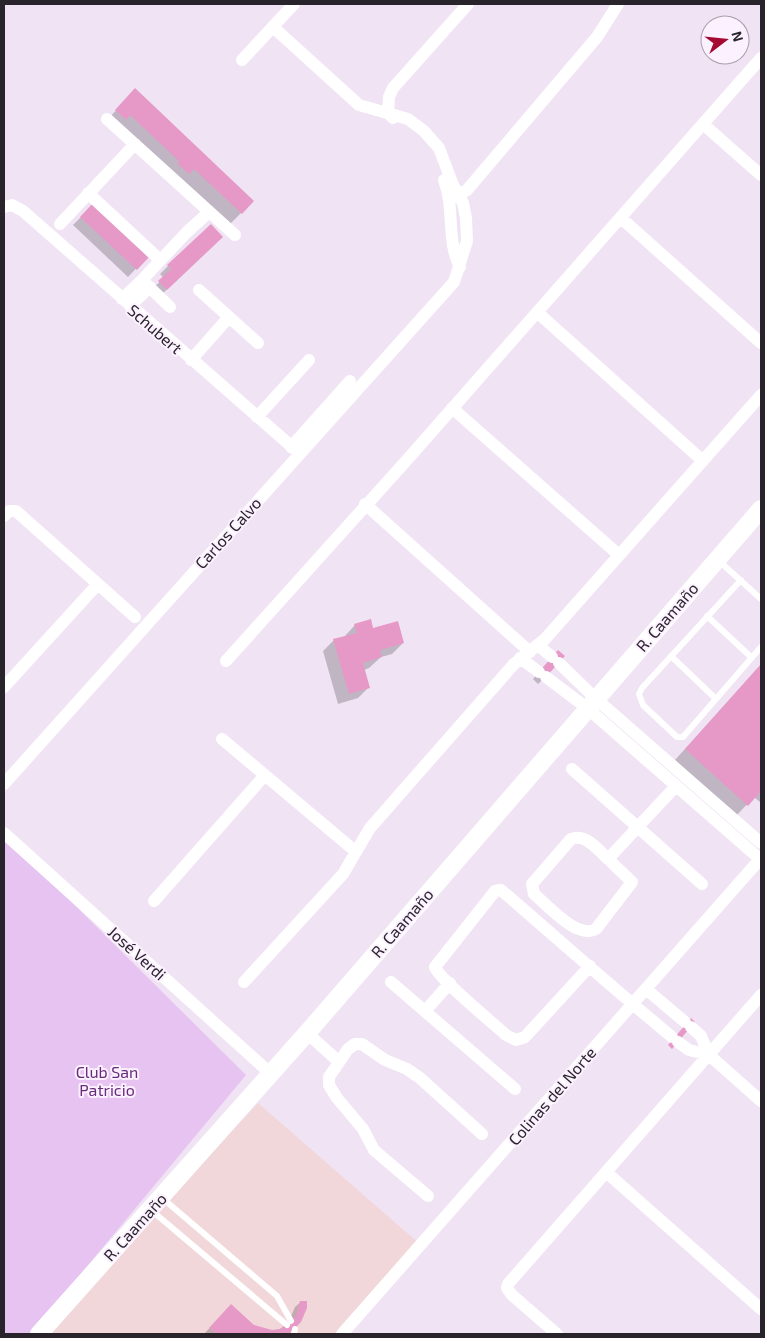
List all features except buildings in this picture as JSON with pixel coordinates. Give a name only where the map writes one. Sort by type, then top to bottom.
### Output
[{"type":"street","points":[[242,60],[294,4]]},
{"type":"street","points":[[388,113],[389,97],[393,88],[468,4]]},
{"type":"street","points":[[456,198],[584,54],[610,21],[618,4]]},
{"type":"street","points":[[273,27],[359,104],[408,119],[432,139],[444,157],[456,198]]},
{"type":"street","points":[[226,661],[761,58]]},
{"type":"street","points":[[107,118],[235,235]]},
{"type":"street","points":[[703,124],[761,175]]},
{"type":"street","points":[[60,224],[135,144]]},
{"type":"street","points":[[88,193],[160,260]]},
{"type":"street","name":"Carlos Calvo","points":[[4,784],[295,450],[454,282],[467,241],[466,218],[456,198]]},
{"type":"street","name":"Schubert","points":[[8,206],[23,211],[295,450]]},
{"type":"street","points":[[126,303],[146,283],[160,260],[209,212]]},
{"type":"street","points":[[621,218],[761,343]]},
{"type":"street","points":[[146,283],[170,307]]},
{"type":"street","points":[[198,290],[258,343]]},
{"type":"street","points":[[537,312],[703,461]]},
{"type":"street","points":[[191,360],[229,317]]},
{"type":"street","points":[[257,417],[309,360]]},
{"type":"street","points":[[295,450],[350,381]]},
{"type":"street","points":[[244,982],[343,874],[370,828],[619,555],[761,395]]},
{"type":"street","points":[[452,408],[619,555]]},
{"type":"street","points":[[366,504],[530,652],[542,674],[591,703],[761,843]]},
{"type":"street","name":"R. Caamaño","points":[[39,1334],[307,1033],[761,509]]},
{"type":"street","points":[[4,516],[9,510],[16,511],[135,617]]},
{"type":"street","points":[[4,687],[97,585]]},
{"type":"street","points":[[530,652],[555,660],[591,703],[676,786],[761,859]]},
{"type":"street","points":[[222,739],[355,852]]},
{"type":"street","points":[[572,769],[702,884]]},
{"type":"street","points":[[154,901],[265,775]]},
{"type":"street","points":[[608,859],[676,786]]},
{"type":"street","name":"José Verdi","points":[[4,833],[270,1073]]},
{"type":"street","points":[[577,836],[583,837],[608,859],[631,879],[632,885],[596,929],[590,933],[581,932],[568,923],[531,890],[532,884],[572,839],[577,836]]},
{"type":"street","name":"Colinas del Norte","points":[[342,1334],[761,859]]},
{"type":"street","points":[[590,966],[520,1040],[506,1035],[436,971],[436,962],[495,891],[501,890],[590,966],[632,1004],[675,1040],[689,1050],[709,1055]]},
{"type":"street","points":[[391,982],[515,1089]]},
{"type":"street","points":[[425,1011],[450,983]]},
{"type":"street","points":[[646,989],[701,1036],[709,1055],[761,1101]]},
{"type":"street","points":[[557,1334],[512,1295],[508,1284],[761,995]]},
{"type":"street","points":[[307,1033],[338,1061]]},
{"type":"street","points":[[428,1196],[374,1150],[363,1129],[337,1098],[329,1085],[329,1077],[338,1061],[355,1044],[362,1044],[385,1060],[407,1069],[420,1078],[482,1134]]},
{"type":"street","points":[[606,1172],[761,1309]]},
{"type":"lane","points":[[717,559],[761,598]]},
{"type":"lane","points":[[740,580],[642,688],[639,694],[642,705],[680,738],[761,646]]},
{"type":"lane","points":[[707,616],[752,658]]},
{"type":"lane","points":[[671,656],[716,699]]},
{"type":"lane","points":[[156,1203],[277,1296],[289,1323],[156,1203]]},
{"type":"shaded area","points":[[258,1103],[421,1245],[342,1334],[44,1334]]},
{"type":"green space","name":"Club San Patricio","points":[[4,835],[246,1075],[31,1334],[4,1334]]}]
